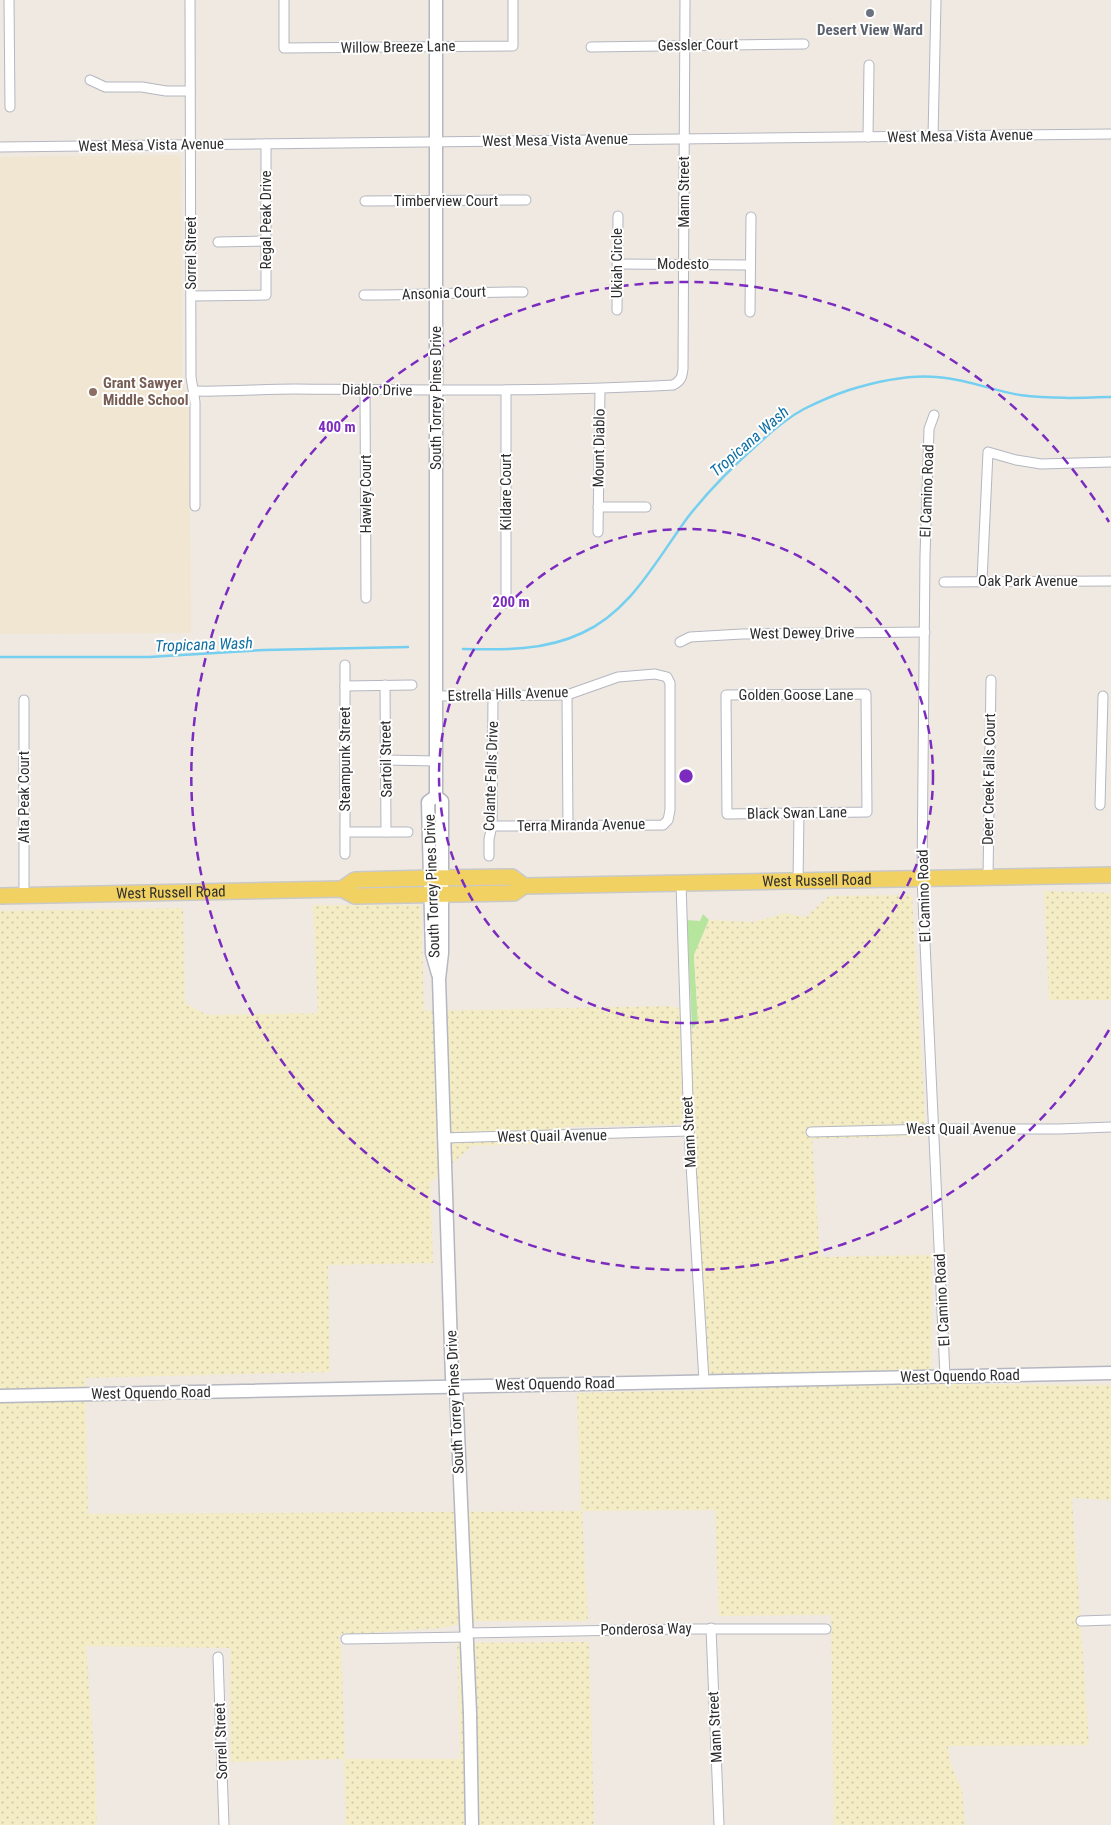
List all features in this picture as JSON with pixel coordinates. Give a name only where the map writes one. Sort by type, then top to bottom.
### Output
[{"type":"main road","name":"West Russell Road","points":[[0,896],[342,889],[355,896],[436,895],[514,893],[524,886],[1111,875]]},
{"type":"main road","name":"West Russell Road","points":[[342,889],[355,880],[436,878],[512,877],[524,886]]},
{"type":"street","points":[[9,0],[10,106]]},
{"type":"street","name":"Sorrel Street","points":[[190,0],[191,377],[194,391],[194,506]]},
{"type":"street","name":"Willow Breeze Lane","points":[[284,0],[284,48],[513,46],[513,0]]},
{"type":"street","name":"South Torrey Pines Drive","points":[[436,0],[435,696],[436,796],[442,801],[432,953],[439,979],[452,1378],[456,1386],[472,1825]]},
{"type":"street","name":"Mann Street","points":[[679,382],[682,376],[685,0]]},
{"type":"street","points":[[933,137],[936,0]]},
{"type":"street","name":"Gessler Court","points":[[591,47],[804,44]]},
{"type":"street","points":[[868,137],[869,65]]},
{"type":"street","points":[[90,80],[105,87],[190,92]]},
{"type":"street","name":"West Mesa Vista Avenue","points":[[0,147],[1111,134]]},
{"type":"street","name":"Regal Peak Drive","points":[[191,296],[266,295],[266,144]]},
{"type":"street","name":"Timberview Court","points":[[365,201],[526,200]]},
{"type":"street","name":"Ukiah Circle","points":[[617,310],[618,216]]},
{"type":"street","points":[[750,312],[751,217]]},
{"type":"street","points":[[218,242],[266,241]]},
{"type":"street","name":"Modesto","points":[[618,264],[749,265]]},
{"type":"street","name":"Ansonia Court","points":[[364,295],[523,292]]},
{"type":"street","name":"Diablo Drive","points":[[194,391],[600,389],[679,382]]},
{"type":"street","name":"Mount Diablo","points":[[598,532],[600,389]]},
{"type":"street","name":"Kildare Court","points":[[506,390],[506,593]]},
{"type":"street","name":"Hawley Court","points":[[365,391],[366,598]]},
{"type":"street","name":"El Camino Road","points":[[934,416],[929,429],[922,878],[945,1376]]},
{"type":"street","points":[[982,582],[988,452],[1016,460],[1041,464],[1111,462]]},
{"type":"street","name":"Mount Diablo","points":[[598,507],[646,507]]},
{"type":"street","name":"Oak Park Avenue","points":[[944,582],[1111,581]]},
{"type":"street","name":"West Dewey Drive","points":[[680,642],[690,637],[742,634],[925,632]]},
{"type":"street","name":"Steampunk Street","points":[[345,665],[345,854]]},
{"type":"street","name":"Estrella Hills Avenue","points":[[435,696],[567,695],[618,677],[655,674],[667,677],[670,683],[670,810],[668,820]]},
{"type":"street","name":"Deer Creek Falls Court","points":[[988,877],[991,680]]},
{"type":"street","name":"Sartoil Street","points":[[385,685],[386,832]]},
{"type":"street","points":[[345,686],[412,685]]},
{"type":"street","name":"Golden Goose Lane","points":[[727,814],[726,695],[866,694],[867,812]]},
{"type":"street","points":[[567,695],[568,826]]},
{"type":"street","name":"Colante Falls Drive","points":[[489,856],[489,839],[492,826],[492,696]]},
{"type":"street","points":[[1100,805],[1106,750],[1103,696]]},
{"type":"street","name":"Alta Peak Court","points":[[24,700],[24,895]]},
{"type":"street","points":[[386,760],[436,761]]},
{"type":"street","name":"Black Swan Lane","points":[[727,814],[867,812]]},
{"type":"street","points":[[798,881],[799,813]]},
{"type":"street","name":"Terra Miranda Avenue","points":[[492,826],[663,824],[668,820]]},
{"type":"street","points":[[345,832],[408,832]]},
{"type":"street","name":"Mann Street","points":[[681,883],[689,1131],[704,1381]]},
{"type":"street","name":"West Quail Avenue","points":[[812,1132],[1111,1127]]},
{"type":"street","name":"West Quail Avenue","points":[[444,1138],[689,1131]]},
{"type":"street","name":"West Oquendo Road","points":[[0,1396],[1111,1373]]},
{"type":"street","points":[[1081,1621],[1111,1620]]},
{"type":"street","name":"Mann Street","points":[[711,1628],[719,1825]]},
{"type":"street","name":"Ponderosa Way","points":[[346,1639],[711,1628],[826,1629]]},
{"type":"street","name":"Sorrell Street","points":[[218,1657],[224,1825]]},
{"type":"shaded area","name":"Grant Sawyer Middle School","points":[[176,155],[181,158],[182,382],[189,402],[191,633],[0,634],[0,157]]},
{"type":"green space","points":[[703,914],[709,920],[694,955],[698,1023],[692,1029],[687,920],[700,921]]},
{"type":"sand","points":[[1044,891],[1111,893],[1111,1000],[1049,1000]]},
{"type":"sand","points":[[912,895],[926,1136],[812,1139],[820,1257],[932,1255],[931,1384],[1111,1385],[1111,1500],[1072,1498],[1089,1745],[948,1746],[951,1765],[962,1790],[965,1825],[834,1825],[831,1615],[719,1616],[715,1510],[582,1511],[588,1621],[476,1621],[441,1628],[338,1635],[341,1646],[345,1759],[460,1759],[457,1643],[589,1642],[594,1825],[346,1825],[344,1759],[231,1762],[230,1648],[86,1646],[95,1765],[97,1825],[0,1825],[0,911],[183,908],[185,1003],[207,1015],[318,1013],[313,905],[421,905],[424,1011],[670,1006],[680,1009],[692,1029],[698,1022],[694,955],[709,920],[754,922],[785,913],[806,917],[829,896]],"holes":[[[693,1124],[710,1390],[577,1393],[581,1511],[88,1514],[85,1378],[330,1372],[328,1265],[433,1263],[430,1183],[472,1146],[565,1143],[565,1127]]]},
{"type":"waterway","name":"Tropicana Wash","points":[[463,649],[509,649],[538,646],[568,639],[599,623],[615,612],[629,598],[696,507],[740,460],[792,416],[809,406],[838,394],[885,380],[922,376],[955,379],[1020,395],[1066,398],[1111,397]]},
{"type":"waterway","name":"Tropicana Wash","points":[[0,657],[149,657],[264,650],[408,647]]},
{"type":"place","name":"Desert View Ward","points":[[870,13]]},
{"type":"place","name":"Grant Sawyer Middle School","points":[[93,392]]}]
